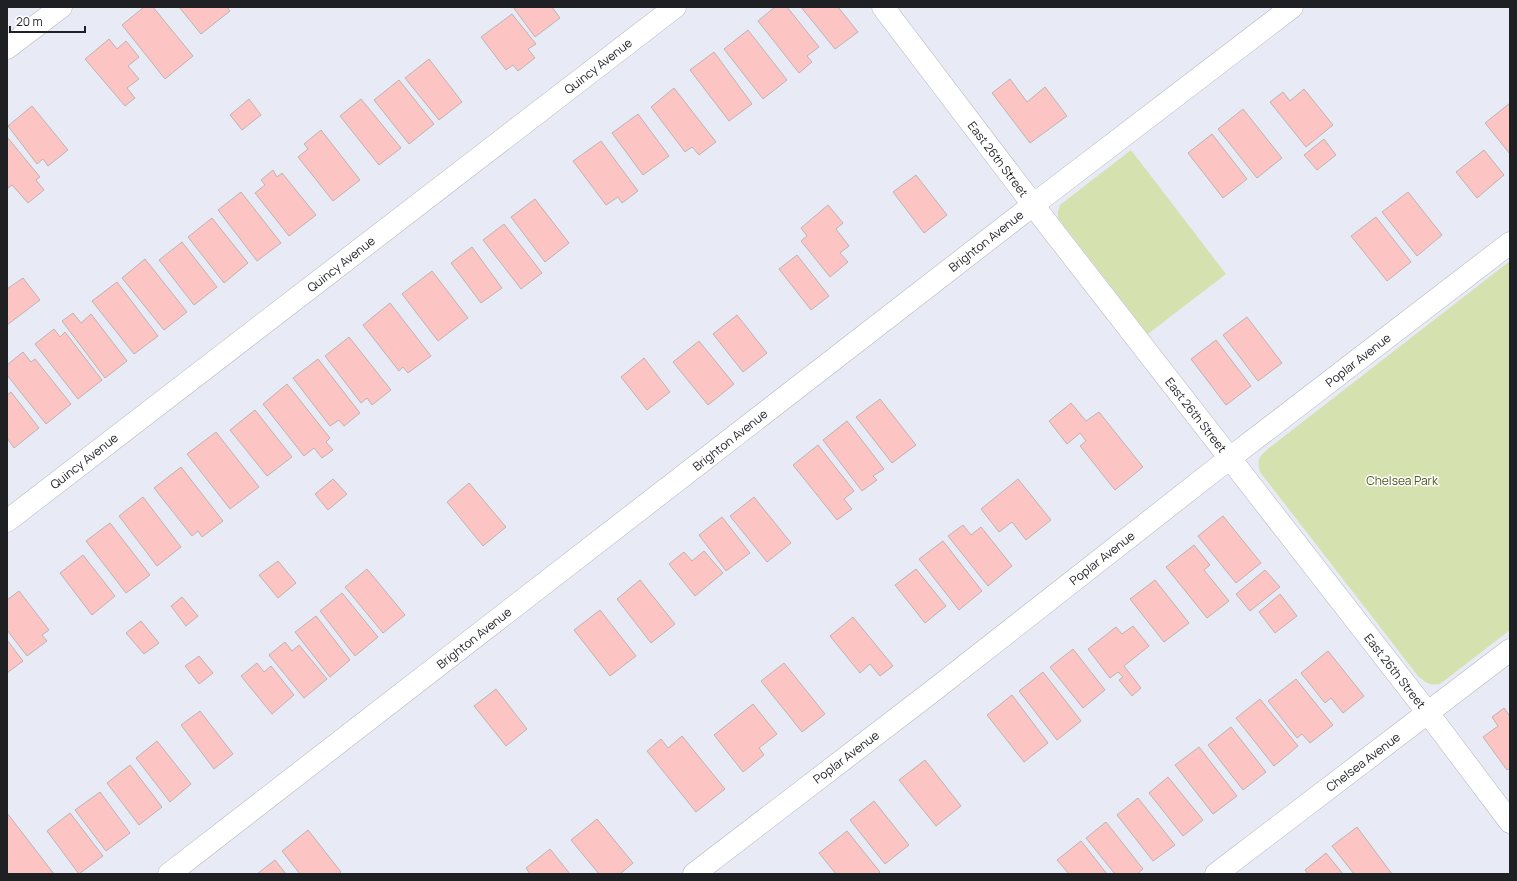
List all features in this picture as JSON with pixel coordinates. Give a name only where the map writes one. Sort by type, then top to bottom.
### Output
[{"type":"street","points":[[7,48],[61,7]]},
{"type":"street","name":"Quincy Avenue","points":[[7,521],[675,7]]},
{"type":"street","name":"East 26th Street","points":[[884,7],[1033,205],[1428,713],[1510,822]]},
{"type":"street","name":"Brighton Avenue","points":[[169,874],[1033,205],[1292,7]]},
{"type":"street","name":"Poplar Avenue","points":[[694,874],[934,690],[1230,458],[1510,243]]},
{"type":"street","name":"Chelsea Avenue","points":[[1216,874],[1510,650]]},
{"type":"green space","points":[[1131,150],[1226,274],[1148,334],[1058,218],[1060,205]]},
{"type":"green space","name":"Chelsea Park","points":[[1510,261],[1510,630],[1440,684],[1431,684],[1418,676],[1260,472],[1258,464],[1261,456],[1269,448]]},
{"type":"building","points":[[144,7],[153,7],[193,56],[165,79],[122,25]]},
{"type":"building","points":[[179,7],[227,7],[230,11],[201,34]]},
{"type":"building","points":[[513,7],[552,7],[560,18],[535,37]]},
{"type":"building","points":[[775,7],[787,7],[819,47],[807,56],[812,62],[799,73],[758,21]]},
{"type":"building","points":[[801,7],[838,7],[858,32],[835,49]]},
{"type":"building","points":[[512,14],[536,44],[528,49],[535,58],[518,71],[513,65],[506,70],[481,37]]},
{"type":"building","points":[[748,30],[787,80],[763,99],[724,49]]},
{"type":"building","points":[[109,39],[117,49],[126,41],[139,57],[128,66],[139,79],[127,88],[135,98],[125,106],[85,59]]},
{"type":"building","points":[[714,52],[752,104],[729,121],[690,70]]},
{"type":"building","points":[[429,59],[462,102],[439,120],[405,78]]},
{"type":"building","points":[[1010,79],[1027,102],[1045,87],[1067,116],[1030,143],[992,93]]},
{"type":"building","points":[[399,80],[434,124],[409,144],[374,100]]},
{"type":"building","points":[[674,88],[716,142],[699,155],[692,147],[685,152],[651,107]]},
{"type":"building","points":[[1304,89],[1333,125],[1306,147],[1270,102],[1283,92],[1290,101]]},
{"type":"building","points":[[249,99],[261,115],[242,130],[230,115]]},
{"type":"building","points":[[361,99],[401,148],[379,165],[340,116]]},
{"type":"building","points":[[1510,103],[1510,154],[1485,123]]},
{"type":"building","points":[[32,106],[68,150],[48,166],[43,159],[37,164],[8,126]]},
{"type":"building","points":[[1243,109],[1282,158],[1257,178],[1218,129]]},
{"type":"building","points":[[638,114],[669,156],[643,175],[612,133]]},
{"type":"building","points":[[321,130],[360,180],[333,201],[298,157],[308,149],[304,144]]},
{"type":"building","points":[[1212,134],[1247,179],[1223,198],[1188,153]]},
{"type":"building","points":[[7,137],[40,177],[36,180],[44,190],[28,203],[12,185],[7,189]]},
{"type":"building","points":[[1324,139],[1336,155],[1317,170],[1304,155]]},
{"type":"building","points":[[601,141],[638,191],[622,203],[618,197],[606,205],[573,161]]},
{"type":"building","points":[[1484,150],[1504,175],[1477,198],[1456,172]]},
{"type":"building","points":[[273,170],[277,177],[282,173],[316,215],[289,236],[255,193],[265,185],[261,180]]},
{"type":"building","points":[[916,175],[947,215],[924,233],[893,192]]},
{"type":"building","points":[[241,192],[281,243],[257,261],[218,210]]},
{"type":"building","points":[[1408,192],[1442,235],[1417,256],[1382,212]]},
{"type":"building","points":[[535,199],[569,243],[545,262],[511,217]]},
{"type":"building","points":[[828,205],[843,223],[836,229],[849,246],[840,253],[848,262],[830,277],[801,241],[807,236],[801,228]]},
{"type":"building","points":[[1376,217],[1411,262],[1387,281],[1351,236]]},
{"type":"building","points":[[212,218],[248,263],[224,283],[188,237]]},
{"type":"building","points":[[504,224],[542,273],[521,289],[483,240]]},
{"type":"building","points":[[182,242],[217,287],[194,305],[159,260]]},
{"type":"building","points":[[472,247],[502,288],[481,303],[451,263]]},
{"type":"building","points":[[797,255],[829,296],[811,310],[779,269]]},
{"type":"building","points":[[145,259],[187,312],[164,330],[122,278]]},
{"type":"building","points":[[432,271],[468,318],[438,341],[402,294]]},
{"type":"building","points":[[23,278],[40,300],[7,325],[7,289]]},
{"type":"building","points":[[117,282],[158,336],[134,354],[92,301]]},
{"type":"building","points":[[390,303],[431,356],[408,373],[403,367],[399,371],[363,325]]},
{"type":"building","points":[[73,313],[81,323],[91,314],[127,361],[105,378],[62,321]]},
{"type":"building","points":[[737,315],[767,353],[743,372],[713,334]]},
{"type":"building","points":[[1247,317],[1282,363],[1258,381],[1223,335]]},
{"type":"building","points":[[54,329],[60,337],[65,332],[102,380],[78,399],[35,344]]},
{"type":"building","points":[[349,337],[391,390],[372,405],[367,398],[361,403],[325,356]]},
{"type":"building","points":[[1216,340],[1251,386],[1226,405],[1191,359]]},
{"type":"building","points":[[699,341],[734,384],[708,405],[673,362]]},
{"type":"building","points":[[23,352],[31,362],[35,359],[71,404],[46,424],[7,375],[7,365]]},
{"type":"building","points":[[644,358],[670,392],[647,410],[621,377]]},
{"type":"building","points":[[318,359],[360,413],[344,426],[339,420],[330,426],[293,378]]},
{"type":"building","points":[[287,384],[330,438],[326,442],[333,450],[322,458],[314,448],[304,456],[263,404]]},
{"type":"building","points":[[11,392],[39,428],[14,448],[7,438],[7,395]]},
{"type":"building","points":[[880,399],[916,445],[892,463],[856,417]]},
{"type":"building","points":[[1071,403],[1086,421],[1099,412],[1143,467],[1115,490],[1080,446],[1086,441],[1080,433],[1067,444],[1049,421]]},
{"type":"building","points":[[255,410],[292,457],[267,476],[230,430]]},
{"type":"building","points":[[847,421],[884,469],[873,476],[877,480],[862,491],[823,440]]},
{"type":"building","points":[[216,432],[259,487],[230,509],[187,454]]},
{"type":"building","points":[[818,445],[854,491],[844,499],[852,509],[837,520],[793,465]]},
{"type":"building","points":[[181,467],[223,521],[202,537],[198,531],[192,536],[154,488]]},
{"type":"building","points":[[333,479],[347,494],[328,510],[315,494]]},
{"type":"building","points":[[1018,479],[1051,520],[1026,540],[1012,522],[999,532],[981,509]]},
{"type":"building","points":[[469,483],[506,527],[483,546],[447,502]]},
{"type":"building","points":[[143,497],[181,547],[157,566],[119,516]]},
{"type":"building","points":[[754,497],[791,543],[767,562],[730,516]]},
{"type":"building","points":[[1223,516],[1261,563],[1236,583],[1198,536]]},
{"type":"building","points":[[722,517],[750,553],[726,571],[699,535]]},
{"type":"building","points":[[110,523],[150,575],[126,593],[86,541]]},
{"type":"building","points":[[963,525],[971,535],[981,527],[1012,566],[988,586],[948,536]]},
{"type":"building","points":[[943,541],[982,591],[959,610],[919,559]]},
{"type":"building","points":[[1194,545],[1210,565],[1204,570],[1229,601],[1207,618],[1166,567]]},
{"type":"building","points":[[704,551],[723,573],[695,596],[669,564],[684,552],[692,561]]},
{"type":"building","points":[[83,555],[115,596],[92,615],[60,573]]},
{"type":"building","points":[[278,561],[296,583],[278,598],[259,575]]},
{"type":"building","points":[[367,569],[405,615],[383,633],[345,587]]},
{"type":"building","points":[[916,569],[946,606],[925,623],[895,585]]},
{"type":"building","points":[[1265,570],[1280,587],[1250,611],[1236,594]]},
{"type":"building","points":[[640,580],[675,624],[651,643],[617,599]]},
{"type":"building","points":[[1155,580],[1189,623],[1164,642],[1130,599]]},
{"type":"building","points":[[19,591],[49,630],[42,635],[47,641],[27,656],[7,630],[7,600]]},
{"type":"building","points":[[342,593],[378,637],[355,656],[320,611]]},
{"type":"building","points":[[1280,594],[1297,616],[1275,633],[1259,612]]},
{"type":"building","points":[[182,597],[198,616],[186,626],[171,606]]},
{"type":"building","points":[[600,610],[636,656],[610,676],[574,630]]},
{"type":"building","points":[[316,616],[350,660],[330,677],[295,632]]},
{"type":"building","points":[[853,617],[893,666],[880,676],[870,664],[860,673],[830,636]]},
{"type":"building","points":[[141,621],[159,643],[144,654],[126,633]]},
{"type":"building","points":[[1133,626],[1149,646],[1124,666],[1141,688],[1132,696],[1119,680],[1123,677],[1118,672],[1110,678],[1088,649],[1116,627],[1122,634]]},
{"type":"building","points":[[7,640],[23,661],[7,673]]},
{"type":"building","points":[[285,642],[292,651],[299,645],[327,679],[304,698],[269,655]]},
{"type":"building","points":[[1073,649],[1105,690],[1083,708],[1050,667]]},
{"type":"building","points":[[1328,651],[1364,696],[1343,713],[1331,698],[1325,703],[1301,673]]},
{"type":"building","points":[[199,656],[213,673],[199,684],[185,666]]},
{"type":"building","points":[[257,663],[264,672],[271,666],[294,695],[272,714],[241,676]]},
{"type":"building","points":[[784,663],[825,714],[802,732],[761,681]]},
{"type":"building","points":[[1043,672],[1081,721],[1057,740],[1019,691]]},
{"type":"building","points":[[1296,679],[1333,725],[1310,743],[1302,734],[1297,738],[1268,701]]},
{"type":"building","points":[[496,689],[527,729],[506,746],[474,706]]},
{"type":"building","points":[[1012,695],[1048,743],[1024,762],[987,715]]},
{"type":"building","points":[[1260,699],[1298,746],[1274,766],[1236,718]]},
{"type":"building","points":[[753,704],[777,734],[759,748],[764,755],[743,772],[714,735]]},
{"type":"building","points":[[1504,708],[1510,716],[1510,768],[1507,770],[1483,737],[1498,726],[1492,717]]},
{"type":"building","points":[[200,711],[233,754],[214,769],[181,725]]},
{"type":"building","points":[[1231,727],[1266,772],[1243,790],[1208,745]]},
{"type":"building","points":[[682,736],[725,789],[696,812],[647,751],[661,739],[668,748]]},
{"type":"building","points":[[157,741],[191,784],[170,802],[136,758]]},
{"type":"building","points":[[1199,747],[1237,796],[1213,814],[1175,765]]},
{"type":"building","points":[[925,760],[961,806],[936,826],[899,780]]},
{"type":"building","points":[[130,765],[162,807],[139,825],[107,783]]},
{"type":"building","points":[[1168,777],[1203,820],[1183,836],[1149,793]]},
{"type":"building","points":[[100,792],[130,833],[106,851],[75,810]]},
{"type":"building","points":[[1138,798],[1175,845],[1153,861],[1117,815]]},
{"type":"building","points":[[874,801],[909,845],[885,864],[850,820]]},
{"type":"building","points":[[7,813],[54,874],[7,874]]},
{"type":"building","points":[[70,813],[103,856],[79,874],[47,831]]},
{"type":"building","points":[[597,819],[633,863],[620,874],[599,874],[571,840]]},
{"type":"building","points":[[1106,822],[1143,869],[1137,874],[1115,874],[1086,838]]},
{"type":"building","points":[[1357,827],[1392,874],[1354,874],[1332,846]]},
{"type":"building","points":[[308,830],[341,872],[339,874],[300,874],[282,851]]},
{"type":"building","points":[[847,831],[880,872],[878,874],[836,874],[819,853]]},
{"type":"building","points":[[1081,841],[1107,874],[1069,874],[1057,860]]},
{"type":"building","points":[[550,849],[570,874],[530,874],[526,868]]},
{"type":"building","points":[[1326,853],[1343,874],[1308,874],[1305,870]]},
{"type":"building","points":[[275,860],[286,874],[257,874]]}]
